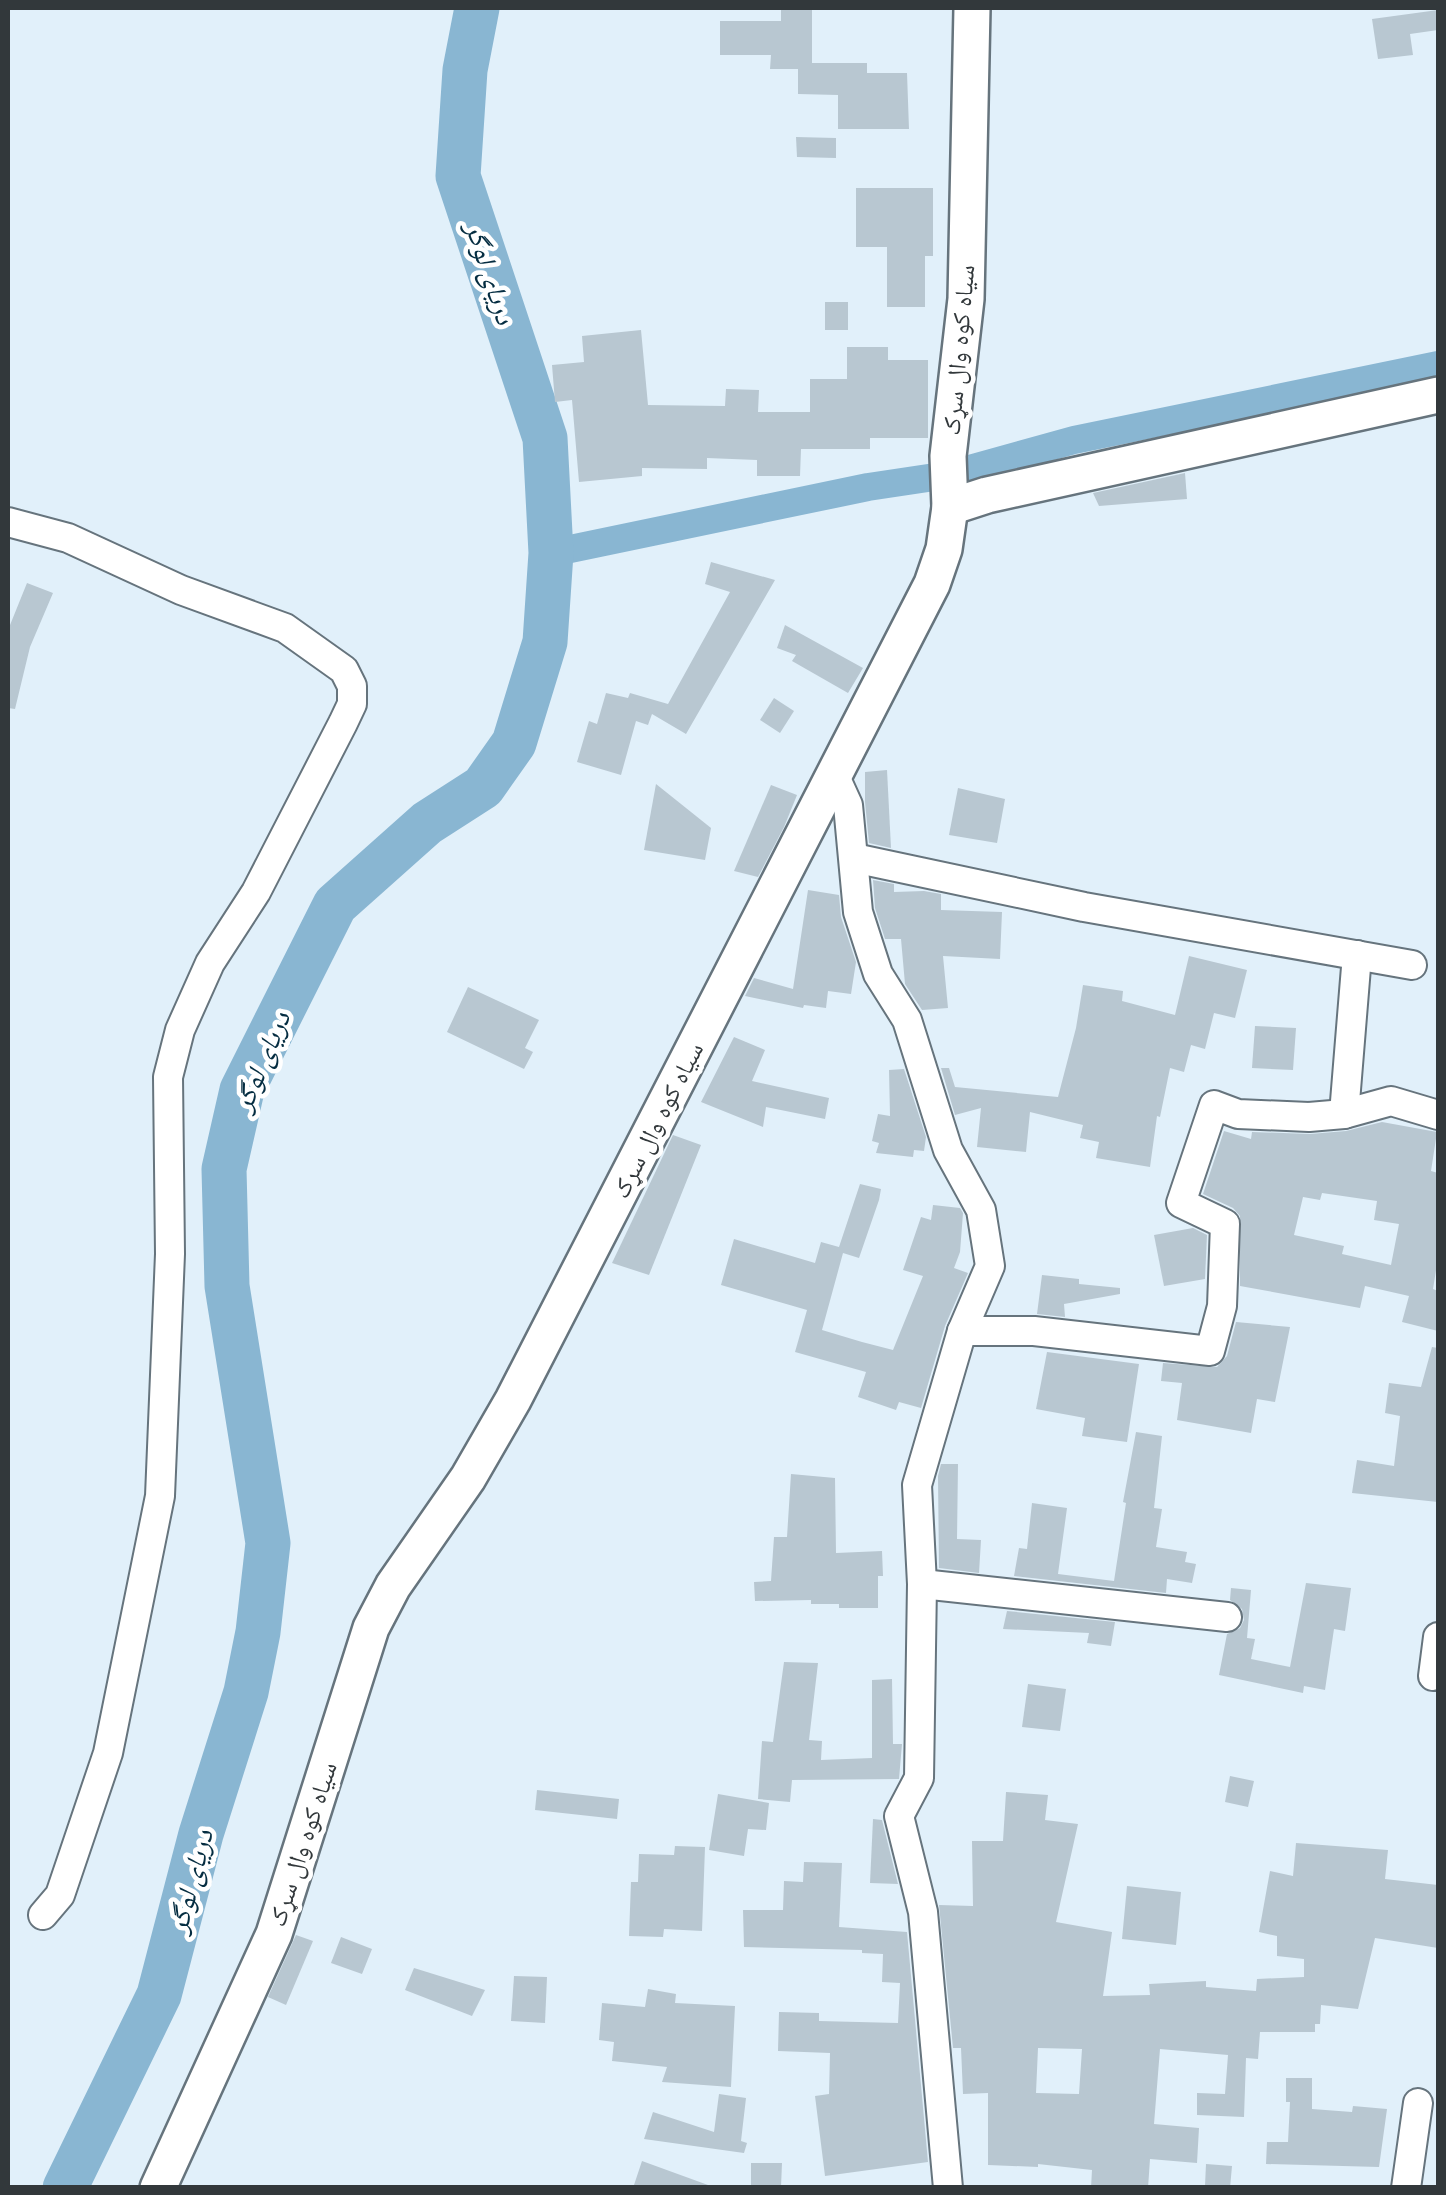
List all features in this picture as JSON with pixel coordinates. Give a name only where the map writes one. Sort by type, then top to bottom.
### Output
[{"type":"street","name":"سیاه کوه وال سړک","points":[[158,2188],[274,1934],[371,1628],[393,1586],[468,1478],[513,1400],[932,584],[944,549],[950,500],[948,456],[966,299],[972,8]]},
{"type":"street","points":[[950,500],[1438,394]]},
{"type":"street","points":[[8,522],[68,538],[181,590],[285,628],[344,670],[352,686],[352,704],[256,892],[210,962],[180,1030],[168,1077],[170,1254],[160,1496],[108,1752],[60,1895],[44,1915]]},
{"type":"street","points":[[833,772],[848,805],[858,912],[878,974],[906,1020],[948,1150],[982,1210],[990,1266],[962,1331],[917,1485],[922,1584],[918,1778],[899,1816],[923,1912],[948,2188]]},
{"type":"street","points":[[854,858],[1084,907],[1412,965]]},
{"type":"street","points":[[1344,1114],[1357,955]]},
{"type":"street","points":[[962,1331],[1034,1331],[1210,1351],[1222,1306],[1226,1224],[1181,1203],[1214,1105],[1238,1114],[1309,1116],[1344,1114],[1391,1101],[1438,1115]]},
{"type":"street","points":[[922,1584],[1226,1617]]},
{"type":"street","points":[[1433,1676],[1438,1637]]},
{"type":"street","points":[[1406,2188],[1418,2103]]},
{"type":"building","points":[[781,8],[812,8],[812,63],[867,63],[867,73],[907,73],[909,129],[838,129],[838,95],[798,94],[798,69],[770,69],[771,55],[720,55],[720,21],[781,21]]},
{"type":"building","points":[[1438,10],[1438,30],[1410,34],[1413,55],[1378,59],[1372,19]]},
{"type":"building","points":[[796,137],[836,138],[836,158],[797,157]]},
{"type":"building","points":[[856,188],[933,188],[933,256],[925,256],[925,307],[887,307],[887,247],[856,247]]},
{"type":"building","points":[[825,302],[848,302],[848,330],[825,330]]},
{"type":"building","points":[[641,330],[648,405],[725,406],[726,389],[759,390],[758,412],[810,412],[810,379],[847,379],[847,347],[888,347],[888,360],[928,360],[928,438],[870,438],[870,449],[801,449],[800,476],[757,476],[757,460],[707,458],[707,469],[642,468],[642,476],[579,482],[572,400],[555,402],[552,365],[584,362],[582,336]]},
{"type":"building","points":[[1185,473],[1187,499],[1099,506],[1093,493]]},
{"type":"building","points":[[711,562],[775,580],[686,734],[652,714],[648,725],[636,721],[621,775],[577,762],[589,721],[597,724],[606,693],[628,698],[630,693],[668,704],[730,592],[705,584]]},
{"type":"building","points":[[27,583],[53,593],[30,647],[15,709],[8,708],[8,630]]},
{"type":"building","points":[[785,625],[863,668],[848,693],[792,661],[796,655],[777,648]]},
{"type":"building","points":[[774,698],[794,711],[780,733],[760,720]]},
{"type":"building","points":[[887,770],[891,848],[869,843],[865,802],[865,772]]},
{"type":"building","points":[[656,784],[711,828],[705,860],[644,850]]},
{"type":"building","points":[[771,785],[797,795],[784,827],[758,877],[734,871]]},
{"type":"building","points":[[958,788],[1005,799],[997,843],[949,835]]},
{"type":"building","points":[[873,880],[894,884],[894,892],[941,894],[941,910],[1002,912],[1000,959],[943,956],[948,1008],[922,1010],[905,984],[901,939],[885,939],[875,908]]},
{"type":"building","points":[[808,890],[839,895],[841,917],[856,962],[851,994],[828,991],[826,1008],[803,1008],[745,996],[754,978],[793,989]]},
{"type":"building","points":[[1189,956],[1247,970],[1235,1018],[1214,1013],[1205,1049],[1191,1045],[1184,1072],[1170,1068],[1160,1117],[1157,1116],[1150,1167],[1096,1158],[1099,1142],[1080,1138],[1083,1125],[1030,1112],[1026,1152],[977,1147],[981,1108],[955,1115],[941,1068],[949,1068],[955,1087],[1058,1097],[1083,985],[1123,991],[1122,1001],[1175,1015]]},
{"type":"building","points":[[468,987],[539,1020],[525,1048],[533,1052],[524,1069],[447,1032]]},
{"type":"building","points":[[1255,1026],[1296,1028],[1293,1070],[1252,1068]]},
{"type":"building","points":[[734,1037],[765,1050],[752,1081],[829,1098],[825,1119],[766,1107],[763,1127],[701,1102]]},
{"type":"building","points":[[904,1069],[926,1137],[924,1151],[914,1150],[913,1157],[876,1153],[879,1143],[872,1141],[878,1114],[890,1116],[889,1070]]},
{"type":"building","points":[[1382,1122],[1437,1132],[1431,1171],[1438,1173],[1438,1258],[1433,1289],[1438,1291],[1438,1331],[1402,1322],[1409,1296],[1365,1286],[1360,1308],[1240,1286],[1240,1216],[1233,1208],[1203,1194],[1224,1131],[1251,1139],[1252,1132],[1346,1131]],"holes":[[[1322,1193],[1377,1201],[1374,1220],[1399,1224],[1391,1265],[1342,1254],[1344,1246],[1294,1235],[1303,1197],[1320,1200]]]},
{"type":"building","points":[[673,1135],[701,1145],[649,1275],[612,1263]]},
{"type":"building","points":[[860,1184],[881,1189],[879,1200],[859,1258],[843,1253],[822,1330],[862,1342],[893,1350],[923,1276],[903,1270],[921,1217],[931,1220],[933,1205],[960,1208],[963,1213],[960,1252],[954,1268],[968,1273],[945,1326],[921,1408],[899,1402],[896,1410],[858,1397],[866,1372],[795,1352],[807,1310],[721,1285],[734,1239],[815,1263],[821,1242],[839,1247]]},
{"type":"building","points":[[1193,1228],[1207,1235],[1205,1279],[1164,1286],[1154,1235]]},
{"type":"building","points":[[1042,1275],[1120,1288],[1120,1294],[1064,1304],[1065,1317],[1037,1314]]},
{"type":"building","points":[[1236,1322],[1290,1327],[1275,1402],[1257,1399],[1251,1433],[1177,1420],[1182,1383],[1161,1381],[1163,1363],[1217,1367],[1227,1356]]},
{"type":"building","points":[[1432,1347],[1438,1348],[1438,1502],[1352,1493],[1357,1460],[1394,1466],[1400,1416],[1385,1413],[1389,1383],[1421,1387]]},
{"type":"building","points":[[1047,1352],[1139,1364],[1127,1442],[1082,1436],[1085,1418],[1036,1409]]},
{"type":"building","points":[[1136,1432],[1162,1436],[1154,1508],[1162,1509],[1156,1547],[1187,1552],[1185,1562],[1196,1564],[1192,1583],[1167,1579],[1166,1593],[1014,1576],[1019,1548],[1027,1549],[1032,1503],[1067,1508],[1058,1574],[1114,1581]]},
{"type":"building","points":[[941,1464],[958,1464],[957,1539],[981,1540],[979,1573],[939,1568]]},
{"type":"building","points":[[791,1474],[835,1478],[836,1553],[882,1551],[878,1608],[839,1608],[839,1604],[811,1604],[811,1600],[755,1601],[754,1582],[771,1581],[774,1537],[787,1537]]},
{"type":"building","points":[[1306,1583],[1351,1588],[1345,1631],[1334,1629],[1325,1690],[1304,1686],[1303,1693],[1219,1675],[1227,1634],[1240,1628],[1244,1620],[1242,1609],[1230,1600],[1231,1588],[1251,1590],[1247,1638],[1255,1639],[1251,1659],[1290,1667]]},
{"type":"building","points":[[1007,1611],[1115,1622],[1111,1646],[1087,1643],[1089,1633],[1003,1629]]},
{"type":"building","points":[[784,1662],[818,1663],[809,1740],[822,1741],[821,1760],[872,1758],[872,1680],[892,1679],[893,1744],[902,1744],[899,1779],[792,1780],[790,1802],[758,1799],[762,1741],[773,1742]]},
{"type":"building","points":[[1028,1684],[1066,1689],[1060,1731],[1022,1727]]},
{"type":"building","points":[[1230,1776],[1254,1781],[1248,1807],[1225,1802]]},
{"type":"building","points":[[537,1790],[619,1799],[617,1819],[535,1810]]},
{"type":"building","points":[[1006,1792],[1048,1795],[1045,1820],[1078,1824],[1056,1922],[1112,1932],[1103,1996],[1150,1995],[1149,1984],[1206,1981],[1206,1987],[1256,1991],[1257,1979],[1304,1977],[1304,1959],[1277,1956],[1277,1936],[1259,1932],[1270,1871],[1293,1876],[1296,1843],[1388,1850],[1385,1879],[1438,1885],[1438,1948],[1375,1938],[1358,2009],[1321,2005],[1320,2024],[1315,2024],[1315,2032],[1260,2032],[1258,2059],[1246,2058],[1244,2117],[1197,2115],[1197,2093],[1225,2094],[1228,2055],[1160,2049],[1154,2124],[1199,2128],[1197,2163],[1150,2159],[1148,2188],[1091,2188],[1092,2170],[1038,2164],[988,2165],[988,2093],[963,2094],[961,2048],[953,2048],[939,1905],[973,1906],[972,1841],[1003,1841]],"holes":[[[1038,2048],[1082,2049],[1079,2094],[1036,2093]]]},
{"type":"building","points":[[718,1794],[769,1803],[766,1830],[748,1829],[744,1856],[709,1850]]},
{"type":"building","points":[[873,1819],[882,1820],[898,1884],[870,1883]]},
{"type":"building","points":[[675,1846],[705,1847],[702,1931],[664,1929],[663,1937],[629,1936],[631,1882],[638,1882],[639,1854],[674,1855]]},
{"type":"building","points":[[804,1862],[842,1863],[839,1927],[907,1932],[928,2162],[825,2176],[815,2096],[829,2094],[830,2053],[778,2051],[779,2012],[819,2013],[819,2021],[898,2023],[900,1983],[882,1982],[883,1954],[744,1947],[743,1910],[783,1910],[784,1881],[803,1882]]},
{"type":"building","points":[[1127,1886],[1181,1892],[1176,1945],[1122,1939]]},
{"type":"building","points":[[296,1935],[313,1941],[286,2005],[268,1997]]},
{"type":"building","points":[[341,1937],[372,1949],[362,1974],[331,1963]]},
{"type":"building","points":[[414,1968],[485,1990],[472,2016],[405,1990]]},
{"type":"building","points":[[514,1976],[547,1977],[545,2023],[511,2021]]},
{"type":"building","points":[[648,1989],[676,1994],[675,2003],[735,2006],[731,2087],[662,2082],[667,2067],[612,2061],[614,2042],[599,2040],[602,2003],[645,2007]]},
{"type":"building","points":[[1286,2078],[1312,2078],[1312,2109],[1387,2109],[1379,2167],[1266,2164],[1267,2142],[1288,2142],[1290,2102],[1286,2102]]},
{"type":"building","points":[[719,2094],[746,2098],[741,2141],[747,2143],[744,2153],[644,2139],[653,2112],[714,2132]]},
{"type":"building","points":[[642,2161],[708,2185],[707,2188],[633,2188]]},
{"type":"building","points":[[751,2163],[782,2163],[781,2187],[751,2186]]},
{"type":"building","points":[[1206,2164],[1232,2166],[1230,2188],[1205,2186]]},
{"type":"waterway","name":"دریای لوگر","points":[[65,2188],[159,1995],[201,1834],[246,1692],[258,1632],[268,1543],[227,1286],[224,1169],[242,1090],[335,905],[427,823],[483,787],[514,743],[545,642],[551,553],[545,438],[458,176],[465,70],[477,8]]},
{"type":"waterway","points":[[551,553],[868,487],[948,475],[1074,440],[1438,365]]}]
